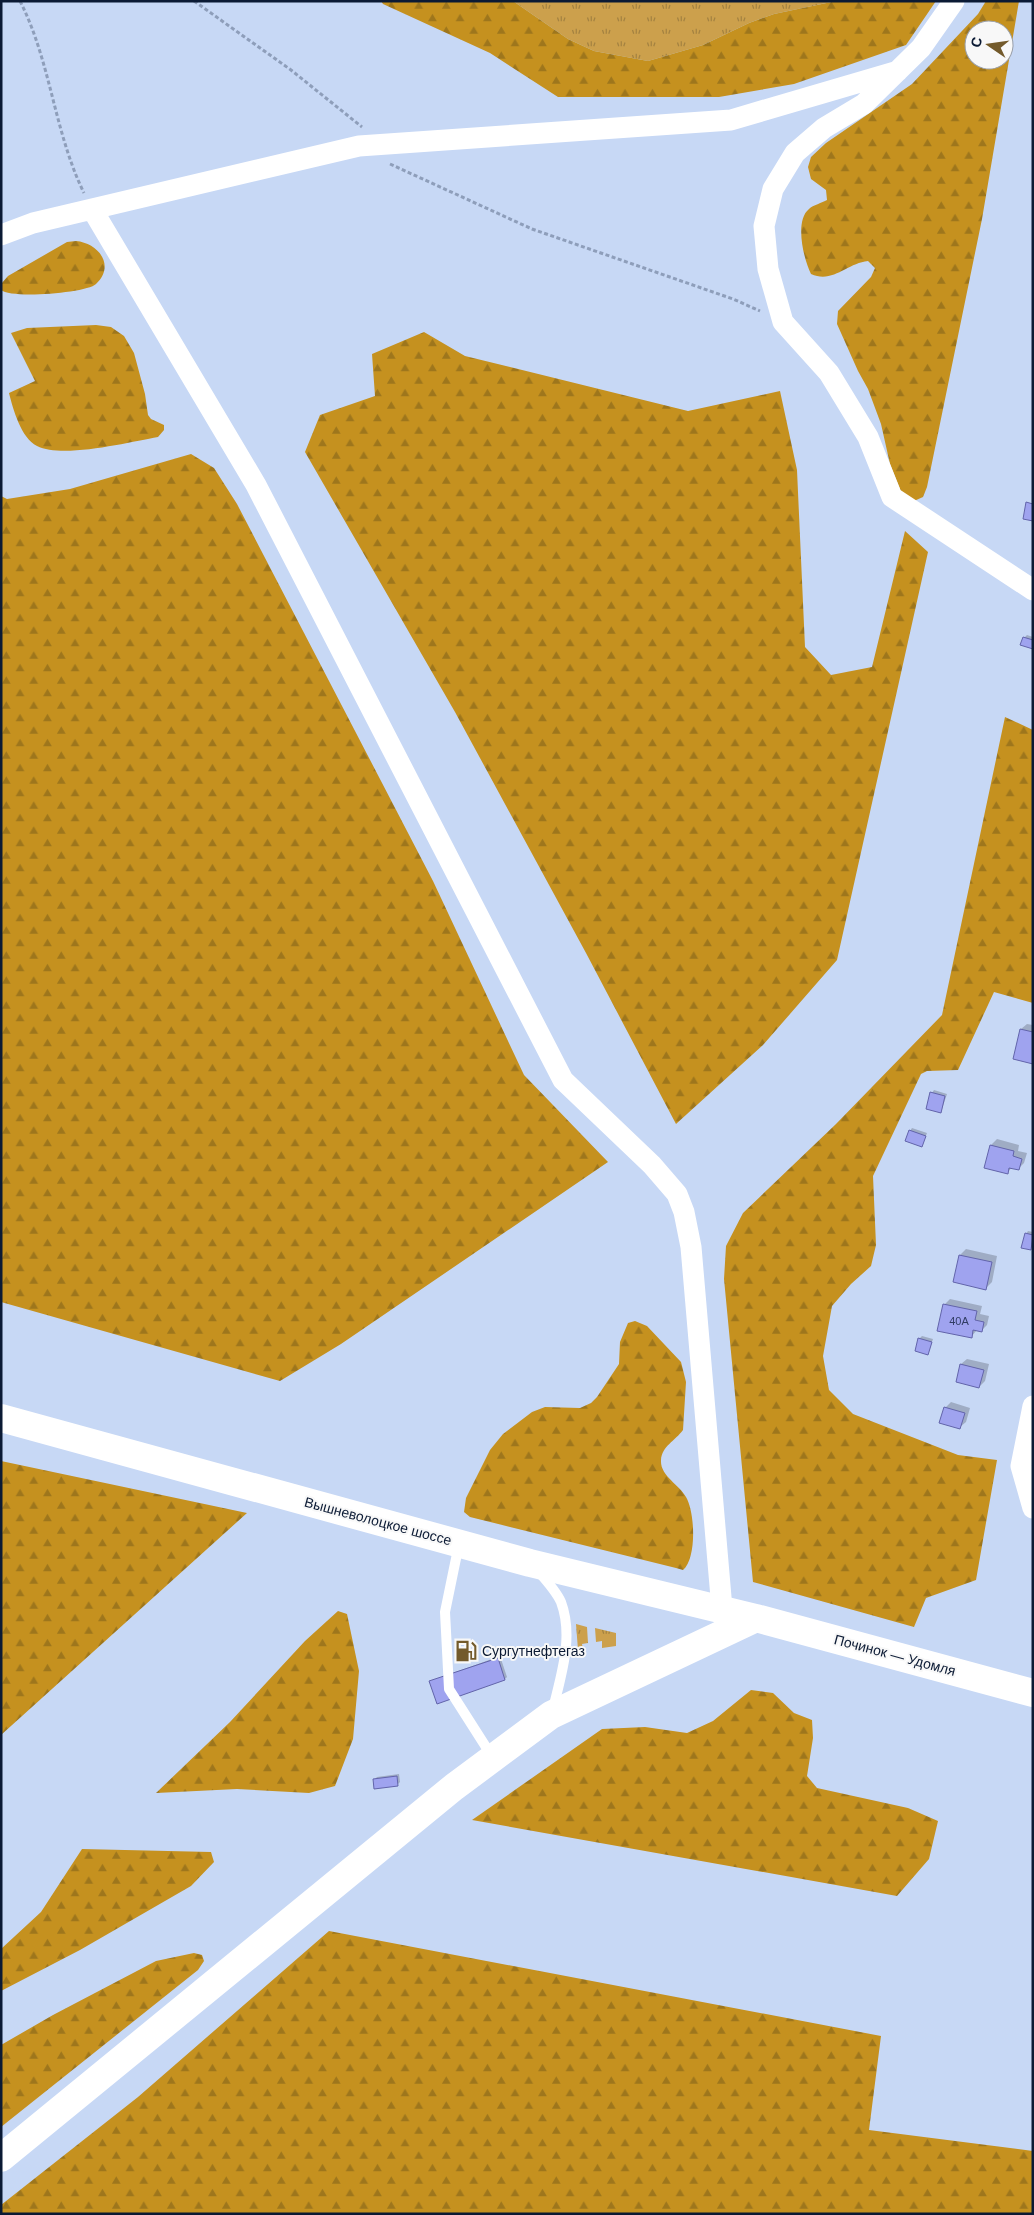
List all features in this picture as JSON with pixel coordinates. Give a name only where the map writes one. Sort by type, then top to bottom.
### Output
[{"type":"main road","name":"Вышневолоцкое шоссе","points":[[1,1418],[530,1562],[756,1618]]},
{"type":"main road","points":[[1,2158],[454,1787],[551,1715],[756,1618]]},
{"type":"main road","name":"Починок — Удомля","points":[[756,1618],[1033,1693]]},
{"type":"street","points":[[954,1],[921,48],[864,104],[824,128],[795,153],[772,189],[764,226],[768,269],[783,322],[829,372],[868,437],[892,498],[1033,590]]},
{"type":"street","points":[[1,235],[33,223],[359,146],[731,120],[898,71]]},
{"type":"street","points":[[92,209],[256,485],[563,1080],[652,1165],[677,1194],[684,1212],[691,1247],[722,1609]]},
{"type":"street","points":[[1033,1406],[1021,1466],[1033,1508]]},
{"type":"lane","points":[[460,1543],[444,1612],[449,1689],[493,1758]]},
{"type":"lane","points":[[530,1562],[561,1602],[567,1639],[565,1659],[551,1715]]},
{"type":"path","points":[[20,1],[44,61],[72,169],[92,209]]},
{"type":"path","points":[[194,1],[291,70],[384,145]]},
{"type":"path","points":[[359,146],[391,165],[532,229],[733,299],[783,322]]},
{"type":"green space","points":[[381,1],[513,1],[568,39],[594,51],[648,61],[703,45],[749,23],[774,14],[836,1],[936,1],[906,45],[794,84],[719,97],[558,97],[490,53],[383,4]]},
{"type":"green space","points":[[513,1],[836,1],[774,14],[749,23],[703,45],[648,61],[594,51],[568,39]]},
{"type":"green space","points":[[986,1],[1019,1],[1014,30],[1014,20],[972,20]]},
{"type":"green space","points":[[964,29],[964,70],[1007,70],[982,219],[927,487],[923,497],[914,501],[904,499],[890,464],[881,424],[868,389],[837,324],[838,311],[871,277],[875,268],[868,261],[853,265],[833,275],[819,276],[811,274],[803,250],[801,231],[804,215],[809,209],[827,200],[826,190],[811,179],[808,167],[811,157],[826,143],[912,84]]},
{"type":"green space","points":[[76,241],[91,246],[102,256],[104,270],[102,277],[96,284],[79,290],[49,294],[19,294],[1,290],[1,284],[8,276],[67,242]]},
{"type":"green space","points":[[96,325],[111,327],[124,336],[134,353],[145,394],[148,415],[151,419],[164,425],[164,430],[158,437],[96,448],[63,451],[48,450],[37,446],[26,437],[22,430],[15,415],[9,393],[35,381],[11,333],[27,328]]},
{"type":"green space","points":[[424,332],[465,356],[688,411],[780,391],[797,470],[805,647],[831,675],[872,667],[905,531],[928,552],[837,960],[763,1045],[676,1124],[586,953],[455,712],[305,452],[320,415],[375,396],[372,354]]},
{"type":"green space","points":[[191,454],[214,468],[237,504],[433,881],[524,1075],[608,1162],[341,1344],[280,1381],[1,1302],[1,496],[7,499],[70,489]]},
{"type":"green space","points":[[1005,717],[1033,730],[1033,1003],[994,992],[958,1070],[927,1071],[921,1074],[873,1176],[876,1245],[871,1266],[851,1284],[832,1306],[823,1356],[829,1390],[853,1414],[958,1455],[997,1460],[976,1580],[926,1598],[914,1627],[753,1582],[724,1279],[726,1246],[743,1213],[836,1124],[942,1015]]},
{"type":"green space","points":[[635,1321],[647,1326],[681,1362],[686,1382],[683,1430],[666,1447],[661,1460],[661,1466],[664,1471],[686,1497],[691,1513],[693,1535],[691,1556],[683,1570],[470,1517],[464,1512],[466,1498],[490,1450],[503,1434],[532,1412],[545,1407],[580,1408],[591,1403],[619,1364],[620,1342],[628,1323]]},
{"type":"green space","points":[[1,1461],[247,1513],[1,1735]]},
{"type":"green space","points":[[338,1611],[347,1614],[359,1671],[353,1739],[335,1786],[309,1793],[237,1789],[156,1793],[230,1722],[305,1641]]},
{"type":"green space","points":[[576,1624],[587,1627],[588,1643],[582,1644],[583,1649],[578,1650]]},
{"type":"green space","points":[[595,1628],[616,1633],[616,1646],[602,1648],[602,1641],[596,1642]]},
{"type":"green space","points":[[751,1690],[773,1693],[794,1713],[812,1720],[813,1738],[807,1776],[817,1788],[908,1808],[938,1821],[929,1859],[897,1896],[472,1820],[602,1729],[645,1727],[687,1733],[713,1721]]},
{"type":"green space","points":[[82,1849],[211,1852],[214,1862],[191,1886],[80,1950],[1,1991],[1,1949],[41,1912]]},
{"type":"green space","points":[[329,1931],[881,2036],[869,2130],[1033,2151],[1033,2214],[1,2214],[1,2205],[138,2097]]},
{"type":"green space","points":[[194,1953],[202,1955],[204,1961],[198,1970],[1,2127],[1,2045],[53,2015],[156,1961]]},
{"type":"building","points":[[1026,502],[1033,504],[1033,521],[1023,519]]},
{"type":"building","points":[[1023,637],[1033,640],[1033,649],[1020,645]]},
{"type":"building","points":[[1020,1029],[1033,1032],[1033,1064],[1013,1059]]},
{"type":"building","points":[[930,1092],[945,1096],[941,1113],[926,1109]]},
{"type":"building","points":[[909,1130],[926,1136],[922,1147],[905,1141]]},
{"type":"building","points":[[990,1145],[1014,1151],[1013,1156],[1022,1159],[1019,1170],[1009,1168],[1008,1174],[984,1168]]},
{"type":"building","points":[[1025,1233],[1033,1235],[1031,1250],[1021,1248]]},
{"type":"building","points":[[959,1255],[992,1262],[986,1290],[953,1282]]},
{"type":"building","points":[[943,1304],[977,1311],[975,1320],[984,1322],[982,1332],[973,1330],[972,1338],[937,1331]]},
{"type":"building","points":[[918,1338],[932,1342],[928,1355],[915,1351]]},
{"type":"building","points":[[960,1364],[984,1370],[979,1388],[956,1382]]},
{"type":"building","points":[[944,1407],[965,1413],[960,1429],[939,1423]]},
{"type":"building","points":[[498,1658],[505,1680],[437,1704],[429,1681]]},
{"type":"building","points":[[397,1776],[398,1786],[374,1789],[373,1779]]},
{"type":"place","name":"Сургутнефтегаз","points":[[466,1651]]}]
